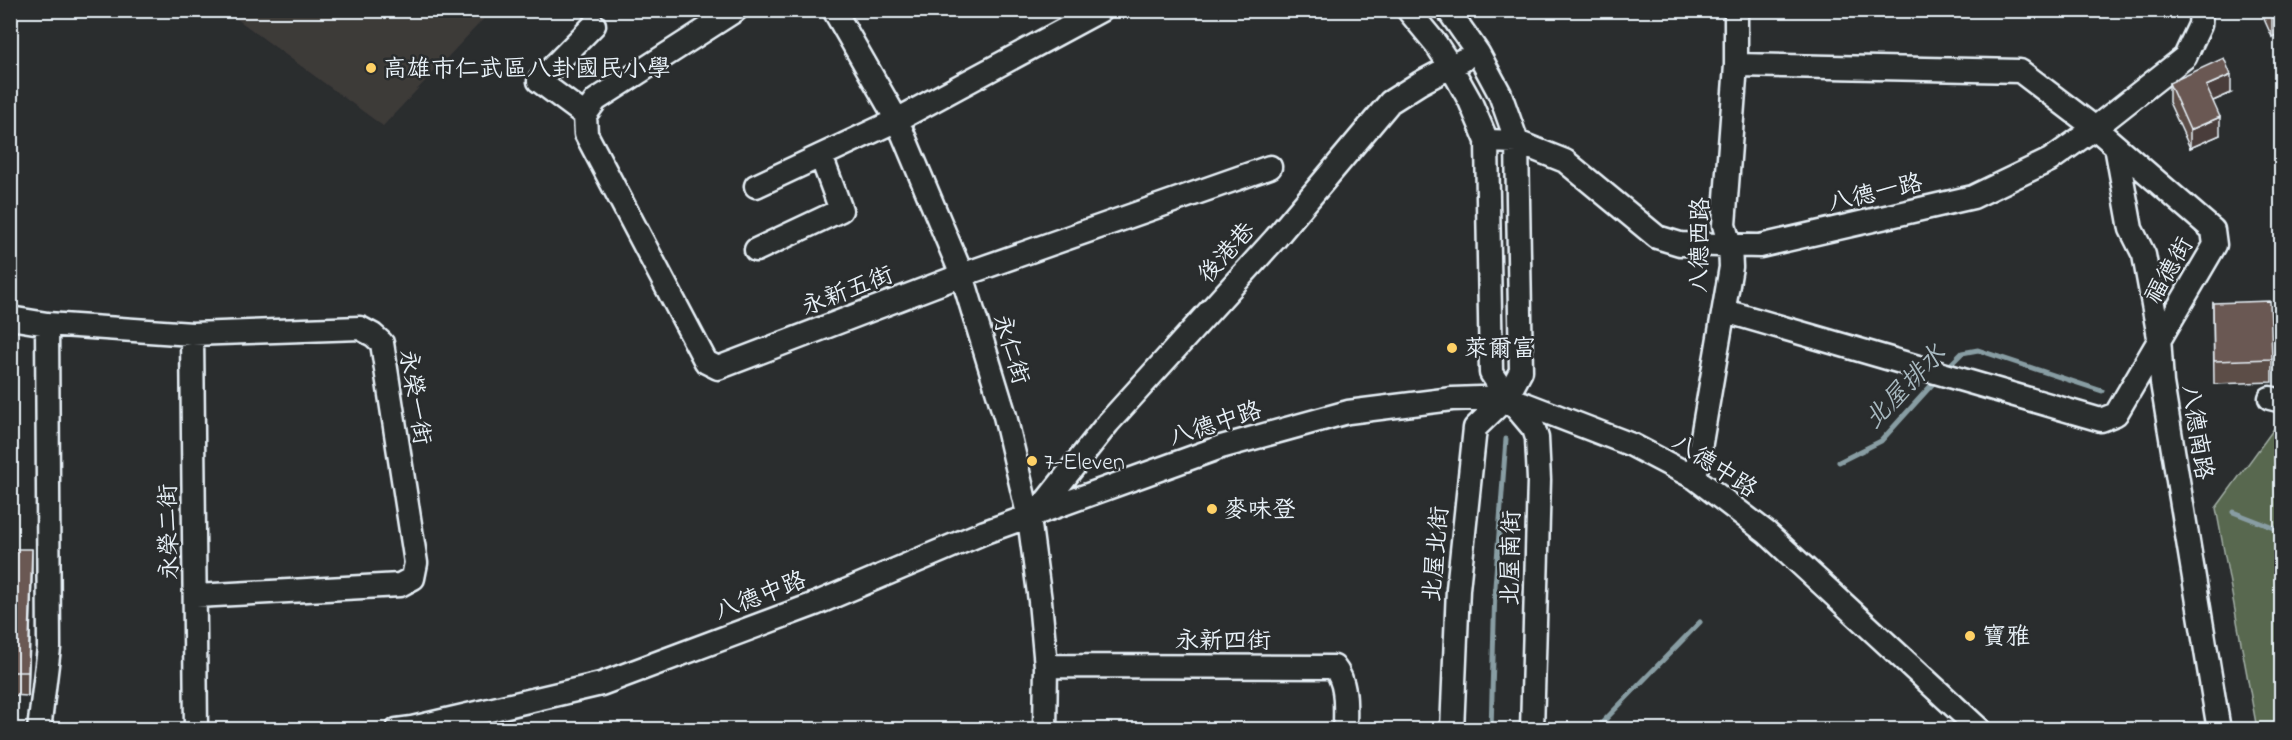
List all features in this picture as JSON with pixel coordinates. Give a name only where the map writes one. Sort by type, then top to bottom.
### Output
[{"type":"street","points":[[594,26],[539,81],[585,115],[596,100],[736,10]]},
{"type":"street","name":"永仁街","points":[[834,10],[897,120],[962,275],[1005,416],[1032,517],[1046,666],[1045,729]]},
{"type":"street","points":[[756,186],[897,120],[1101,10]]},
{"type":"street","points":[[1408,10],[1451,66],[1470,101],[1487,141],[1491,373],[1507,398],[1521,371],[1517,142],[1500,94],[1478,53],[1448,10]]},
{"type":"street","name":"八德西路","points":[[1695,478],[1731,267],[1730,246],[1724,225],[1736,64],[1736,10]]},
{"type":"street","name":"八德一路","points":[[1487,141],[1517,142],[1565,161],[1657,237],[1680,244],[1760,246],[1973,197],[2050,160],[2095,128],[2185,57],[2200,25],[2202,10]]},
{"type":"street","name":"後港巷","points":[[1032,517],[1108,423],[1275,239],[1390,102],[1419,83],[1478,53]]},
{"type":"street","name":"福德街","points":[[1725,311],[2094,419],[2108,418],[2116,414],[2132,383],[2215,245],[2213,230],[2095,128],[2020,71],[1736,64]]},
{"type":"street","name":"永新五街","points":[[585,115],[586,134],[706,362],[718,368],[962,275],[1270,167]]},
{"type":"street","name":"八德南路","points":[[2116,146],[2131,229],[2144,255],[2159,337],[2162,383],[2220,729]]},
{"type":"street","points":[[756,250],[841,210],[821,156]]},
{"type":"street","name":"永榮一街","points":[[10,318],[47,324],[192,334],[360,328],[382,343],[416,563],[413,578],[400,585],[196,596]]},
{"type":"street","points":[[39,729],[49,648],[47,324]]},
{"type":"street","name":"永榮二街","points":[[192,334],[196,729]]},
{"type":"street","name":"八德中路","points":[[407,729],[601,684],[815,604],[985,532],[1032,517],[1221,447],[1348,412],[1452,399],[1507,398],[1632,445],[1695,478],[1767,533],[1980,729]]},
{"type":"street","name":"北屋南街","points":[[1507,398],[1534,429],[1537,438],[1539,480],[1532,728]]},
{"type":"street","name":"北屋北街","points":[[1452,729],[1458,589],[1475,428],[1507,398]]},
{"type":"street","name":"永新四街","points":[[1046,666],[1334,667],[1341,675],[1345,691],[1345,729]]},
{"type":"shaded area","name":"高雄市仁武區八卦國民小學","points":[[226,11],[491,11],[383,126]]},
{"type":"green space","points":[[2281,419],[2281,729],[2257,729],[2216,508]]},
{"type":"building","points":[[2224,58],[2231,75],[2206,86],[2220,117],[2190,130],[2169,83]]},
{"type":"building","points":[[2270,301],[2272,359],[2214,361],[2213,303]]},
{"type":"building","points":[[2282,455],[2282,470],[2277,468]]},
{"type":"building","points":[[10,549],[32,549],[28,672],[10,672]]},
{"type":"waterway","name":"北屋排水","points":[[1946,369],[1962,353],[1978,350],[2102,391]]},
{"type":"waterway","name":"北屋排水","points":[[1839,462],[1881,441],[1938,378]]},
{"type":"waterway","points":[[1491,730],[1495,587],[1506,439]]},
{"type":"waterway","name":"北屋排水","points":[[2233,512],[2282,531]]},
{"type":"waterway","name":"北屋排水","points":[[1595,730],[1700,622]]},
{"type":"place","name":"高雄市仁武區八卦國民小學","points":[[371,68]]},
{"type":"place","name":"萊爾富","points":[[1452,348]]},
{"type":"place","name":"7-Eleven","points":[[1032,461]]},
{"type":"place","name":"麥味登","points":[[1212,509]]},
{"type":"place","name":"寶雅","points":[[1970,636]]}]
